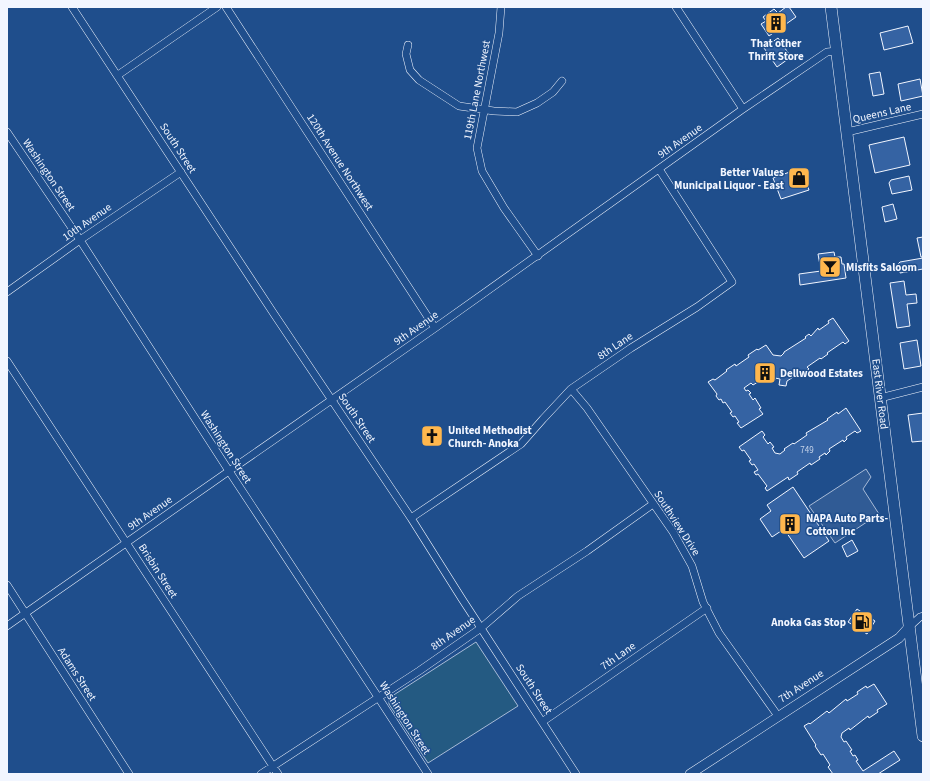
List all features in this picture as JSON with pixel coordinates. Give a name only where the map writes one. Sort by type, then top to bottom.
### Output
[{"type":"main road","name":"East River Road","points":[[831,7],[923,736]]},
{"type":"street","name":"South Street","points":[[72,7],[410,518],[576,774]]},
{"type":"street","points":[[118,75],[218,7]]},
{"type":"street","name":"120th Avenue Northwest","points":[[226,7],[435,328]]},
{"type":"street","name":"119th Lane Northwest","points":[[501,7],[499,33],[477,148],[482,171],[504,208],[538,256]]},
{"type":"street","points":[[676,7],[744,109]]},
{"type":"street","points":[[408,45],[406,54],[410,70],[419,80],[459,106],[517,112],[537,103],[553,92],[562,80]]},
{"type":"street","name":"9th Avenue","points":[[7,626],[538,256],[744,109],[827,52],[837,52]]},
{"type":"street","name":"Queens Lane","points":[[847,132],[923,114]]},
{"type":"street","name":"Washington Street","points":[[7,132],[80,240],[229,471],[428,774]]},
{"type":"street","name":"8th Lane","points":[[410,518],[521,444],[571,389],[631,348],[697,307],[732,282],[659,169]]},
{"type":"street","name":"10th Avenue","points":[[7,292],[80,240],[181,172]]},
{"type":"street","name":"Brisbin Street","points":[[7,361],[278,774]]},
{"type":"street","points":[[880,398],[923,387]]},
{"type":"street","name":"Southview Drive","points":[[571,389],[587,408],[652,504],[673,532],[692,566],[706,608],[719,633],[778,716]]},
{"type":"street","name":"8th Avenue","points":[[261,774],[481,628],[518,596],[587,551],[652,504]]},
{"type":"street","name":"Adams Street","points":[[7,585],[129,774]]},
{"type":"street","name":"7th Lane","points":[[542,722],[706,608]]},
{"type":"street","name":"7th Avenue","points":[[690,774],[899,638],[909,627],[923,616]]},
{"type":"shaded area","points":[[866,469],[871,477],[863,489],[879,514],[835,543],[809,506]]},
{"type":"shaded area","points":[[476,642],[518,706],[428,763],[389,704],[389,698]]},
{"type":"building","name":"That other Thrift Store","points":[[786,7],[789,7],[796,17],[769,36],[761,24],[766,21],[763,17],[774,9],[778,13]]},
{"type":"building","points":[[908,26],[913,43],[884,50],[880,33]]},
{"type":"building","points":[[778,38],[791,57],[777,67],[764,48]]},
{"type":"building","points":[[880,72],[884,94],[873,96],[869,74]]},
{"type":"building","points":[[920,79],[923,96],[901,101],[898,84]]},
{"type":"building","points":[[904,137],[910,165],[875,173],[869,145]]},
{"type":"building","points":[[801,168],[809,190],[781,199],[773,178]]},
{"type":"building","points":[[909,176],[912,190],[892,194],[889,183],[891,180]]},
{"type":"building","points":[[893,204],[897,219],[885,222],[882,207]]},
{"type":"building","points":[[923,237],[923,257],[921,257],[917,238]]},
{"type":"building","points":[[834,252],[835,257],[841,257],[842,264],[844,264],[846,278],[800,285],[799,274],[821,271],[818,254]]},
{"type":"building","points":[[923,258],[923,269],[900,273],[898,264],[900,262]]},
{"type":"building","points":[[904,281],[906,295],[916,294],[917,303],[907,304],[910,326],[897,328],[890,283]]},
{"type":"building","name":"Dellwood Estates","points":[[833,318],[849,341],[845,344],[843,342],[821,359],[820,358],[807,367],[809,369],[799,376],[798,374],[787,381],[786,386],[779,385],[780,379],[775,378],[775,380],[769,380],[769,377],[765,374],[760,378],[761,380],[753,385],[751,383],[744,388],[746,391],[748,390],[751,393],[749,394],[753,400],[755,398],[761,408],[759,409],[763,414],[741,428],[737,423],[739,422],[735,416],[733,417],[730,413],[732,412],[725,402],[723,403],[721,399],[719,400],[716,396],[717,394],[708,382],[713,379],[715,380],[727,371],[726,370],[735,364],[736,366],[749,357],[748,355],[766,345],[773,355],[781,356],[784,352],[806,338],[805,337],[809,334],[811,336],[818,328],[819,330],[829,323],[828,321]]},
{"type":"building","points":[[917,340],[921,366],[904,369],[900,343]]},
{"type":"building","name":"Dellwood Estates","points":[[846,408],[861,431],[857,433],[855,431],[846,437],[847,439],[844,442],[843,440],[829,449],[830,451],[826,455],[825,453],[819,457],[820,459],[811,465],[810,463],[789,480],[788,477],[767,491],[765,488],[767,486],[758,474],[756,475],[754,472],[758,470],[754,464],[752,465],[749,461],[751,460],[744,450],[742,451],[739,447],[762,431],[765,435],[763,437],[768,444],[770,442],[774,447],[772,448],[775,453],[780,454],[785,450],[784,449],[807,435],[806,433],[828,420],[827,419],[837,412],[838,414]]},
{"type":"building","points":[[923,413],[923,441],[912,442],[908,415]]},
{"type":"building","name":"NAPA Auto Parts- Cotton Inc","points":[[793,487],[829,541],[804,558],[784,529],[772,537],[760,519],[771,511],[767,505]]},
{"type":"building","points":[[852,540],[858,551],[847,557],[842,546]]},
{"type":"building","name":"Anoka Gas Stop","points":[[857,609],[875,621],[867,634],[848,622]]},
{"type":"building","points":[[874,684],[887,704],[877,710],[878,712],[869,718],[868,716],[850,730],[849,728],[842,733],[841,737],[844,742],[846,741],[852,750],[850,751],[853,756],[855,755],[858,760],[856,761],[863,771],[894,751],[900,760],[878,774],[833,774],[828,767],[830,765],[823,754],[821,755],[815,746],[816,745],[804,726],[809,723],[810,724],[827,711],[829,713],[846,699],[847,701],[858,694],[857,692],[866,686],[867,688]]},
{"type":"place","name":"That other Thrift Store","points":[[776,23]]},
{"type":"place","name":"Better Values Municipal Liquor - East","points":[[799,178]]},
{"type":"place","name":"Misfits Saloom","points":[[830,267]]},
{"type":"place","name":"Dellwood Estates","points":[[765,373]]},
{"type":"place","name":"United Methodist Church- Anoka","points":[[432,436]]},
{"type":"place","name":"NAPA Auto Parts- Cotton Inc","points":[[790,524]]},
{"type":"place","name":"Anoka Gas Stop","points":[[862,622]]}]
